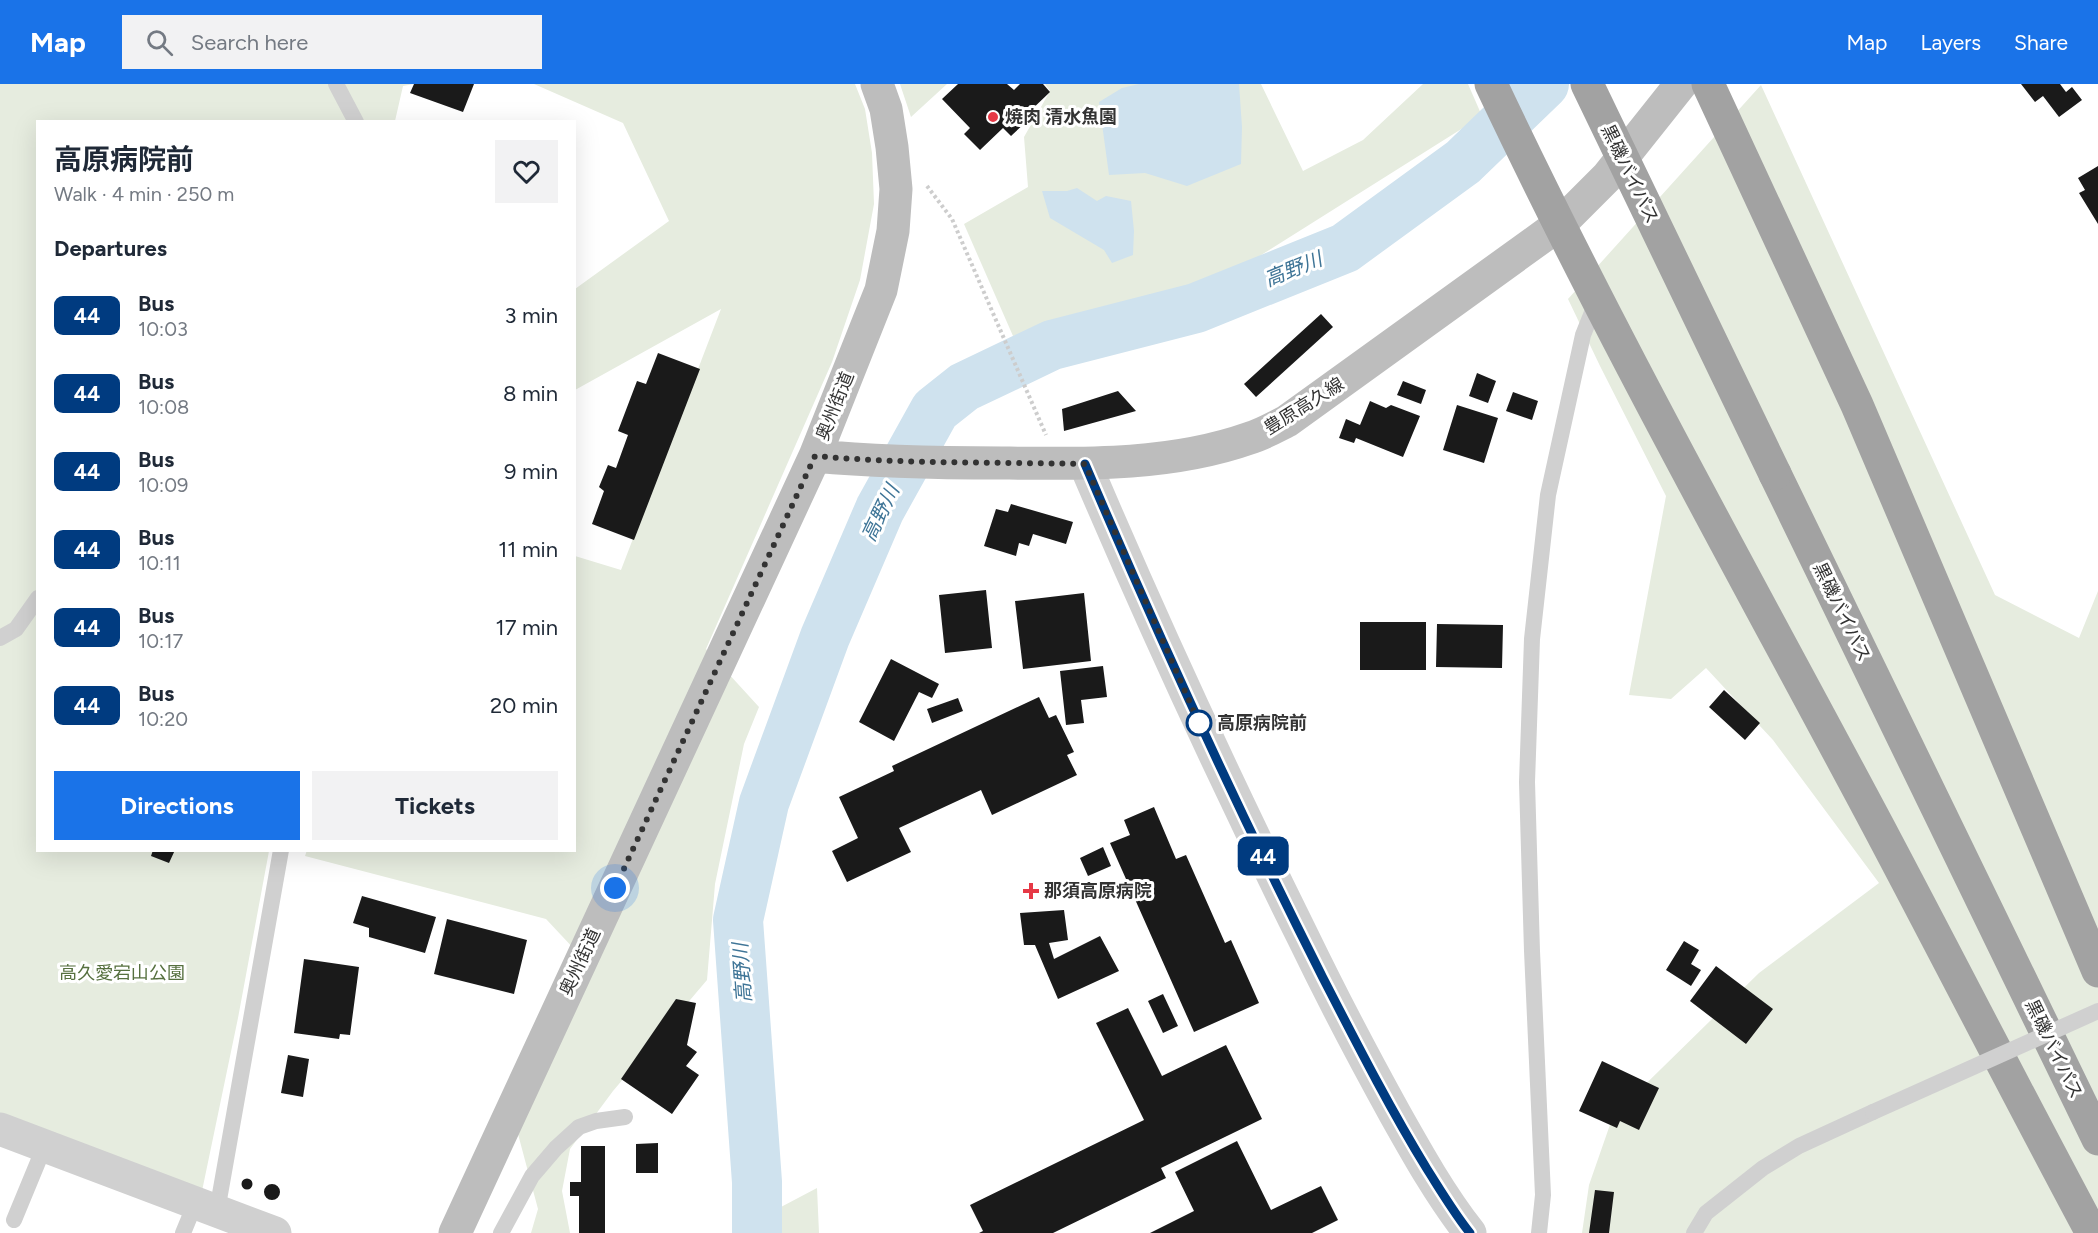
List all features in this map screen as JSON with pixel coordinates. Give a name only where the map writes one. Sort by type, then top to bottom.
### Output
[{"type":"highway","points":[[1491,84],[1597,299],[2092,1233]]},
{"type":"highway","name":"黒磯バイパス","points":[[1587,84],[2098,1139]]},
{"type":"highway","points":[[1708,84],[1857,405],[2098,970]]},
{"type":"main road","name":"豊原高久線","points":[[815,456],[936,463],[1085,464],[1149,459],[1201,451],[1251,438],[1287,421],[1560,224],[1607,177],[1682,84]]},
{"type":"main road","name":"奥州街道","points":[[455,1233],[815,456],[881,290],[893,231],[896,189],[892,147],[881,86]]},
{"type":"street","points":[[1085,464],[1225,779],[1313,957],[1366,1062],[1412,1144],[1455,1215],[1470,1233]]},
{"type":"street","points":[[0,1129],[45,1145],[198,1216],[275,1233]]},
{"type":"lane","points":[[336,84],[355,120]]},
{"type":"lane","points":[[1539,1233],[1543,1195],[1527,782],[1532,639],[1548,495],[1583,335],[1597,299]]},
{"type":"lane","points":[[0,638],[16,629],[36,601]]},
{"type":"lane","points":[[198,1216],[281,852]]},
{"type":"lane","points":[[1695,1233],[1706,1213],[1763,1168],[1799,1146],[2098,1011]]},
{"type":"lane","points":[[501,1233],[532,1176],[556,1148],[579,1127],[596,1121],[625,1117]]},
{"type":"lane","points":[[14,1220],[45,1145]]},
{"type":"path","points":[[892,147],[933,193],[952,219],[1036,410]]},
{"type":"green space","name":"高久愛宕山公園","points":[[0,84],[414,84],[403,86],[395,120],[36,120],[36,852],[269,852],[238,1018],[202,1191],[0,1117]]},
{"type":"green space","points":[[534,84],[855,84],[865,109],[872,153],[874,204],[860,280],[832,362],[706,649],[759,707],[744,744],[715,884],[707,980],[613,1091],[570,1149],[562,1191],[570,1233],[531,1233],[538,1209],[518,1134],[591,967],[546,919],[305,856],[306,852],[576,852],[576,556],[621,570],[721,309],[576,389],[576,288],[669,221],[623,123]]},
{"type":"green space","points":[[900,84],[947,84],[911,117]]},
{"type":"green space","points":[[1045,84],[1261,84],[1303,171],[1363,140],[1423,84],[1468,84],[1482,116],[1231,274],[1013,336],[964,224],[1028,187],[1024,137],[1050,91]]},
{"type":"green space","points":[[1761,85],[1995,595],[2079,638],[2098,591],[2098,1233],[1582,1233],[1589,1185],[1613,1116],[1759,973],[1879,883],[1773,740],[1706,668],[1671,699],[1629,695],[1666,496],[1568,299]]},
{"type":"green space","points":[[817,1188],[819,1233],[732,1233]]},
{"type":"water","points":[[1139,84],[1239,84],[1242,127],[1241,164],[1187,186],[1145,173],[1109,175],[1099,102],[1122,88]]},
{"type":"water","points":[[1077,188],[1097,201],[1106,196],[1131,201],[1134,231],[1133,255],[1112,263],[1104,250],[1050,218],[1042,191],[1067,191]]},
{"type":"building","points":[[414,84],[474,84],[463,112],[410,93]]},
{"type":"building","name":"焼肉 清水魚園","points":[[958,84],[1007,84],[1014,90],[1020,84],[1043,84],[1050,92],[1026,115],[1029,119],[1011,136],[1003,128],[980,150],[964,134],[970,128],[942,99]]},
{"type":"building","points":[[2021,84],[2060,84],[2066,92],[2072,87],[2082,100],[2059,117],[2043,96],[2035,102]]},
{"type":"building","points":[[2098,166],[2098,224],[2079,193],[2085,190],[2078,178]]},
{"type":"building","points":[[1321,314],[1333,327],[1256,397],[1244,384]]},
{"type":"building","points":[[658,353],[700,369],[634,540],[592,524],[604,491],[599,487],[608,465],[616,468],[628,435],[618,431],[637,381],[646,384]]},
{"type":"building","points":[[1477,373],[1496,381],[1488,403],[1469,396]]},
{"type":"building","points":[[1403,381],[1426,390],[1421,404],[1397,395]]},
{"type":"building","points":[[1118,391],[1136,411],[1064,431],[1062,409]]},
{"type":"building","points":[[1513,392],[1538,401],[1532,420],[1506,411]]},
{"type":"building","points":[[1370,401],[1386,408],[1391,405],[1420,416],[1403,457],[1356,438],[1354,443],[1339,438],[1346,419],[1360,425]]},
{"type":"building","points":[[1457,405],[1498,418],[1484,463],[1443,450]]},
{"type":"building","points":[[1011,504],[1073,522],[1066,544],[1033,534],[1029,546],[1019,543],[1016,556],[984,546],[996,509],[1008,512]]},
{"type":"building","points":[[986,590],[992,648],[945,653],[939,595]]},
{"type":"building","points":[[1084,593],[1091,661],[1023,669],[1015,601]]},
{"type":"building","points":[[1360,622],[1426,622],[1426,670],[1360,670]]},
{"type":"building","points":[[1437,624],[1503,625],[1502,668],[1436,667]]},
{"type":"building","points":[[891,659],[939,684],[932,698],[919,692],[894,741],[859,722]]},
{"type":"building","points":[[1103,666],[1107,697],[1081,700],[1084,723],[1066,725],[1060,671]]},
{"type":"building","points":[[1724,690],[1760,723],[1745,740],[1709,707]]},
{"type":"building","points":[[1039,697],[1049,718],[1056,715],[1074,752],[1067,755],[1077,775],[992,815],[981,790],[899,828],[911,852],[847,882],[832,851],[858,838],[839,797],[894,771],[892,766]]},
{"type":"building","points":[[958,698],[963,711],[932,723],[927,709]]},
{"type":"building","points":[[1154,807],[1176,859],[1186,855],[1225,943],[1231,940],[1259,1003],[1194,1032],[1110,843],[1130,835],[1124,820]]},
{"type":"building","points":[[1103,847],[1111,866],[1088,876],[1080,858]]},
{"type":"building","points":[[152,852],[174,852],[169,863],[151,856]]},
{"type":"building","points":[[362,896],[436,917],[425,953],[369,937],[369,928],[353,923]]},
{"type":"building","points":[[1064,910],[1068,940],[1049,943],[1054,959],[1100,936],[1119,971],[1058,999],[1035,945],[1024,945],[1020,913]]},
{"type":"building","points":[[447,919],[527,940],[514,994],[434,974]]},
{"type":"building","points":[[1684,941],[1699,950],[1691,964],[1701,970],[1691,986],[1666,970]]},
{"type":"building","points":[[304,959],[359,967],[350,1035],[340,1034],[339,1039],[294,1033]]},
{"type":"building","points":[[1716,966],[1773,1009],[1746,1044],[1690,1001]]},
{"type":"building","points":[[1163,994],[1178,1026],[1163,1033],[1148,1001]]},
{"type":"building","points":[[676,999],[696,1003],[687,1045],[697,1052],[686,1066],[699,1075],[672,1114],[621,1079]]},
{"type":"building","points":[[1128,1008],[1162,1076],[1226,1045],[1262,1119],[1161,1168],[1166,1178],[1053,1233],[979,1233],[983,1231],[970,1205],[1144,1120],[1096,1023]]},
{"type":"building","points":[[288,1055],[309,1059],[303,1097],[281,1093]]},
{"type":"building","points":[[1602,1061],[1659,1088],[1639,1130],[1620,1121],[1617,1128],[1579,1111]]},
{"type":"building","points":[[1237,1141],[1271,1210],[1321,1186],[1338,1220],[1312,1233],[1150,1233],[1194,1211],[1175,1172]]},
{"type":"building","points":[[658,1143],[658,1173],[636,1173],[636,1144]]},
{"type":"building","points":[[581,1146],[605,1146],[605,1233],[579,1233],[579,1196],[570,1196],[570,1182],[581,1182]]},
{"type":"building","points":[[247,1179],[251,1180],[251,1188],[247,1189],[243,1188],[242,1184],[243,1180]]},
{"type":"building","points":[[272,1184],[278,1186],[280,1192],[278,1198],[272,1200],[266,1198],[264,1192],[266,1186]]},
{"type":"building","points":[[1595,1190],[1614,1192],[1609,1233],[1589,1233]]},
{"type":"waterway","name":"高野川","points":[[757,1233],[757,1182],[738,920],[764,803],[825,637],[880,509],[935,410],[964,387],[1052,345],[1196,308],[1345,248],[1463,162],[1544,84]]},
{"type":"bus line","name":"44","points":[[1085,464],[1225,779],[1313,957],[1366,1062],[1412,1144],[1455,1215],[1470,1233]]},
{"type":"place","name":"焼肉 清水魚園","points":[[993,117]]},
{"type":"place","name":"高原病院前","points":[[1199,723]]},
{"type":"place","name":"那須高原病院","points":[[1031,891]]},
{"type":"route","points":[[615,888],[815,456],[917,462],[1085,464],[1199,723]]}]
